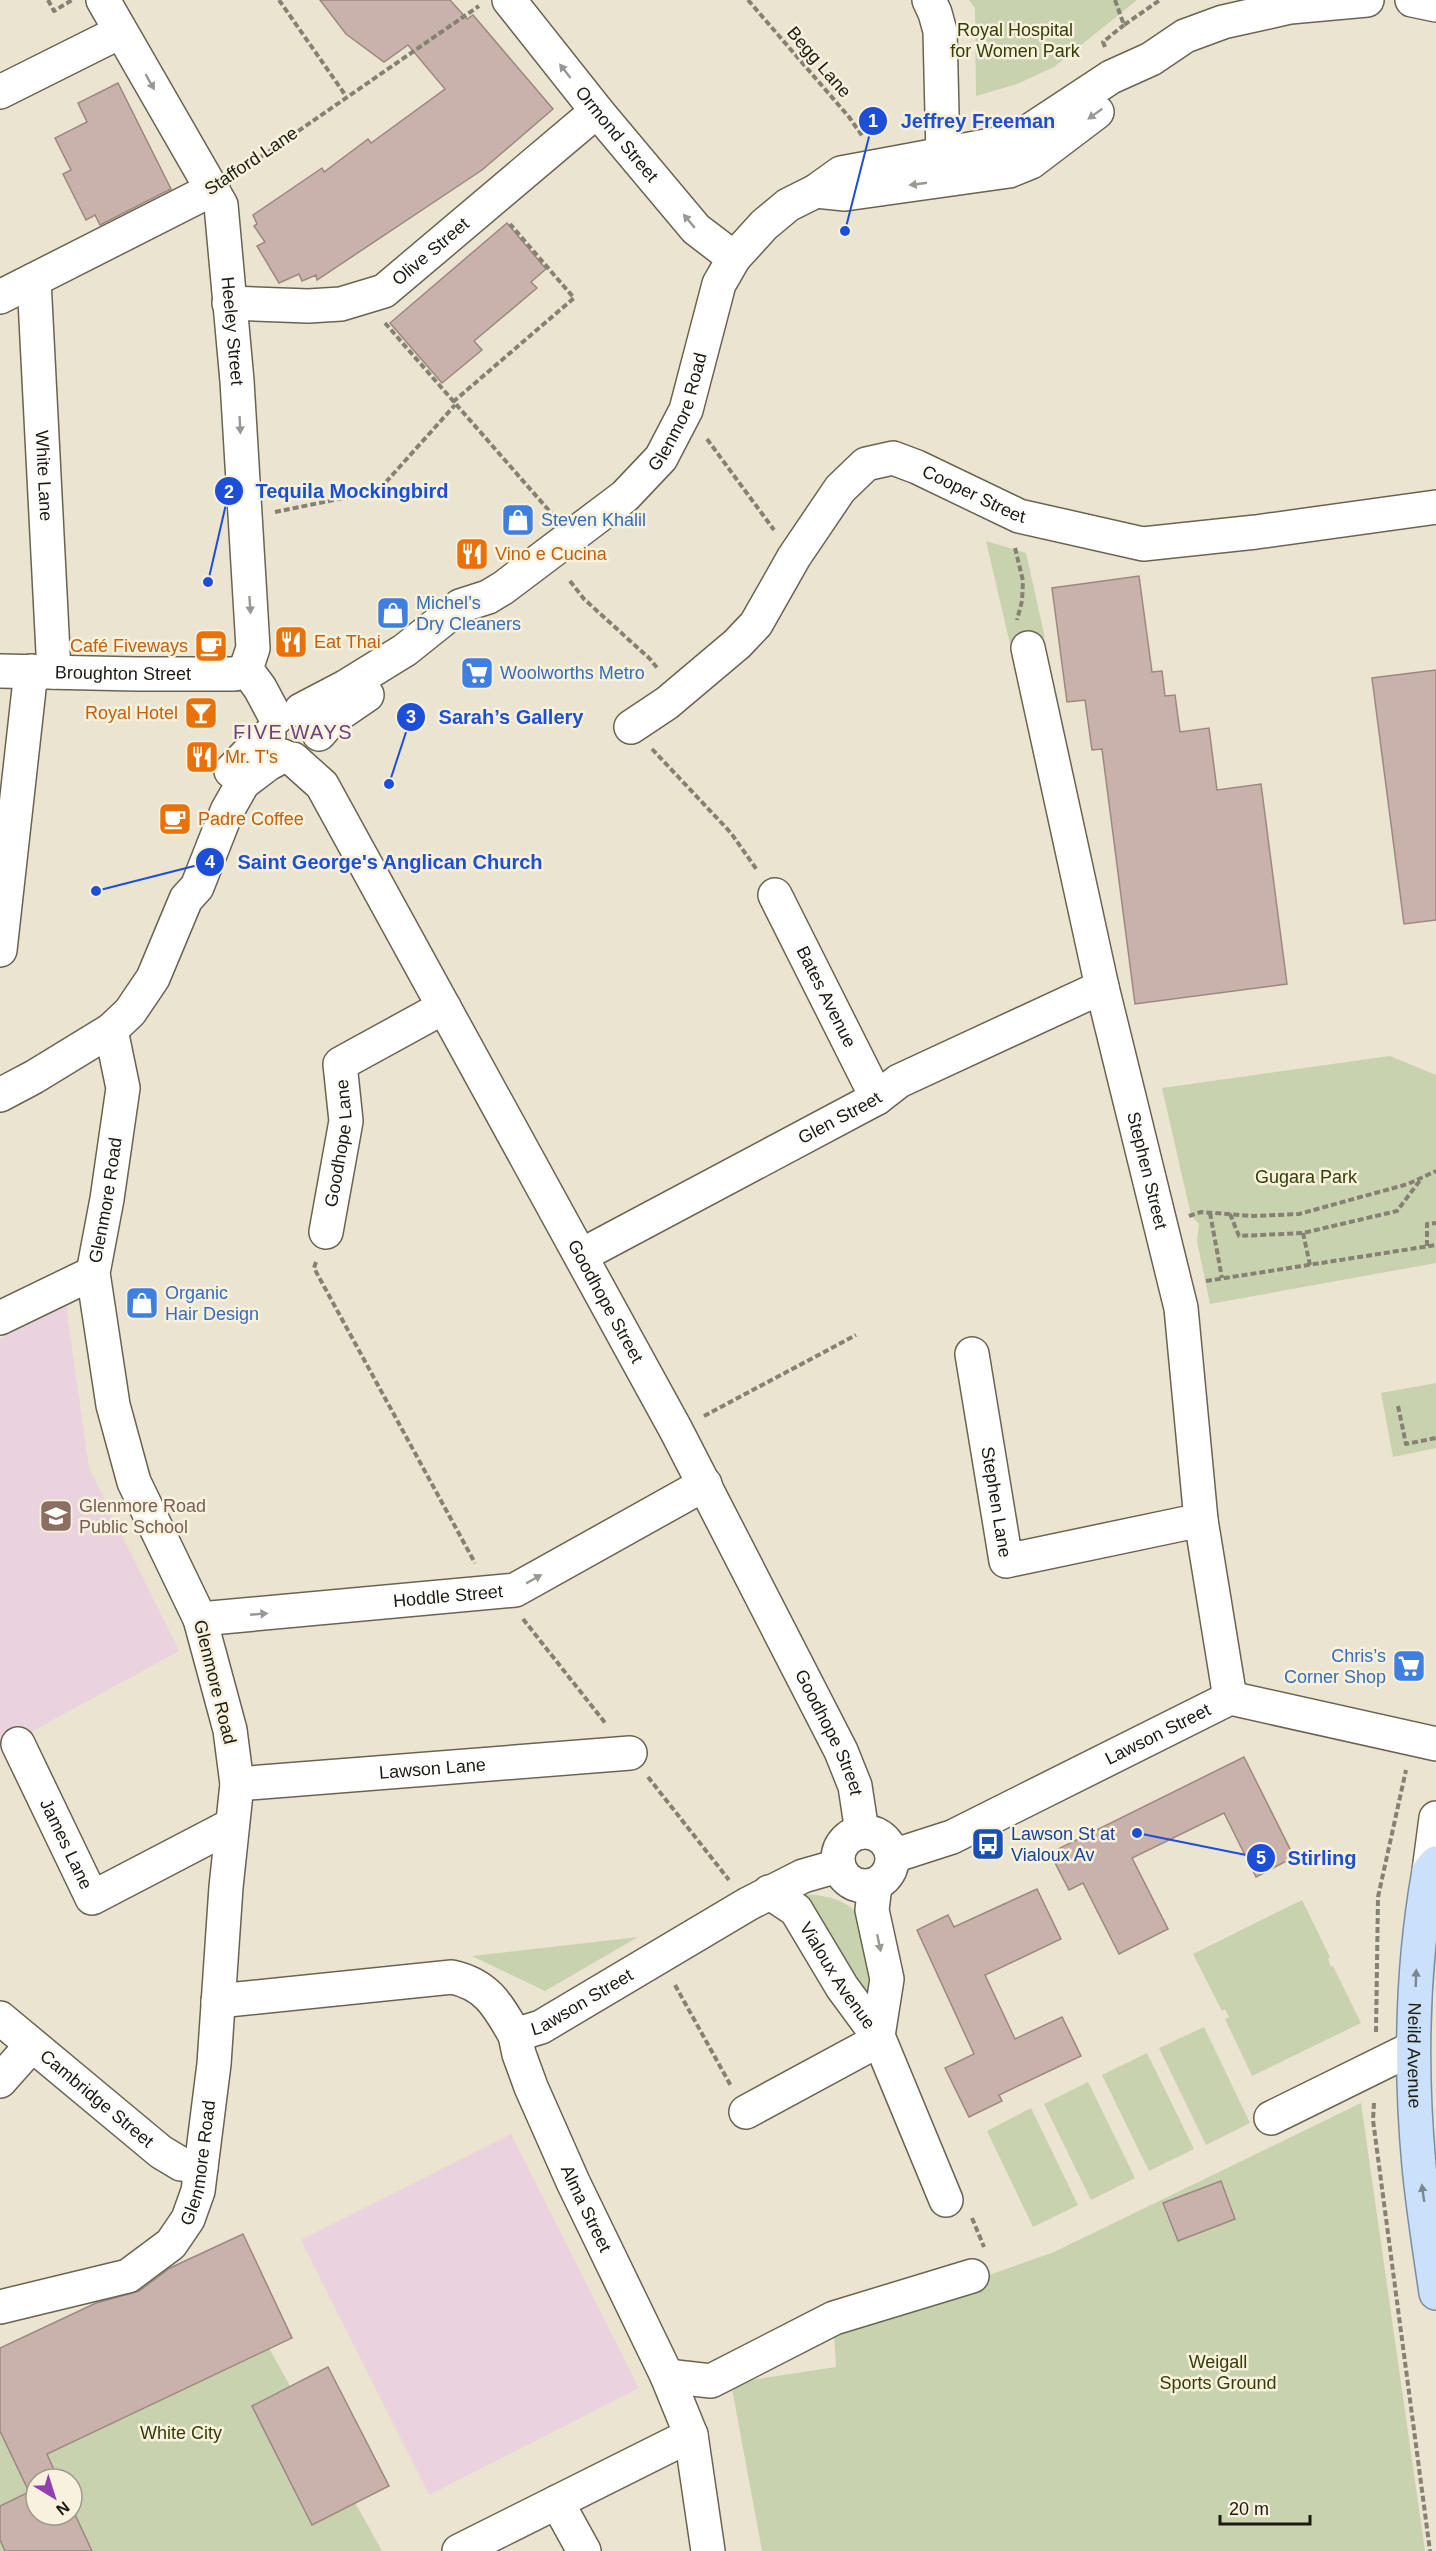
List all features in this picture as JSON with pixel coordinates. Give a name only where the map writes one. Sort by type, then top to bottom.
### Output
[{"type":"main road","name":"Neild Avenue","points":[[1433,1867],[1417,1951],[1413,2048],[1419,2165],[1436,2293]]},
{"type":"street","name":"Heeley Street","points":[[103,0],[221,205],[237,381],[253,678]]},
{"type":"street","name":"Ormond Street","points":[[509,0],[597,111],[696,229],[734,258]]},
{"type":"street","points":[[929,0],[940,31],[943,155]]},
{"type":"street","name":"Glenmore Road","points":[[0,2307],[128,2276],[171,2244],[188,2218],[198,2191],[214,2064],[237,1784],[230,1730],[200,1619],[134,1482],[113,1405],[93,1273],[107,1199],[123,1088],[111,1030],[144,995],[153,978],[186,899],[182,884],[212,802],[230,772],[250,751],[294,733],[345,687],[405,650],[460,606],[488,597],[625,496],[661,458],[686,410],[719,284],[734,258],[764,225],[788,205],[816,191],[841,173],[997,144],[1026,133],[1111,77],[1151,59],[1185,36],[1223,22],[1290,7],[1367,0]]},
{"type":"street","points":[[1412,0],[1436,4]]},
{"type":"street","points":[[0,92],[120,32]]},
{"type":"street","name":"Glenmore Road","points":[[816,191],[845,194],[981,175],[1031,162],[1125,92],[1151,59]]},
{"type":"street","name":"Olive Street","points":[[229,303],[308,306],[341,304],[384,291],[597,111]]},
{"type":"street","name":"Stafford Lane","points":[[0,297],[213,189]]},
{"type":"street","name":"White Lane","points":[[0,950],[5,864],[28,671],[34,280]]},
{"type":"street","name":"Cooper Street","points":[[631,727],[678,694],[737,644],[756,624],[794,557],[840,489],[866,464],[893,458],[917,467],[1019,516],[1143,544],[1256,532],[1436,507]]},
{"type":"street","name":"Stephen Street","points":[[1028,648],[1102,987],[1181,1308],[1201,1520],[1230,1698]]},
{"type":"street","name":"Broughton Street","points":[[28,671],[236,674],[253,678]]},
{"type":"street","points":[[253,678],[294,733]]},
{"type":"street","name":"Goodhope Street","points":[[294,733],[582,1255],[705,1484],[842,1751],[855,1786],[862,1832]]},
{"type":"street","name":"Bates Avenue","points":[[775,895],[877,1098]]},
{"type":"street","name":"Glen Street","points":[[582,1255],[877,1098],[899,1081],[1102,987]]},
{"type":"street","name":"Goodhope Lane","points":[[326,1232],[346,1121],[340,1064],[444,1007]]},
{"type":"street","points":[[0,1095],[111,1030]]},
{"type":"street","points":[[0,1318],[93,1273]]},
{"type":"street","name":"Stephen Lane","points":[[972,1354],[1006,1561],[1201,1520]]},
{"type":"street","name":"Hoddle Street","points":[[200,1619],[515,1590],[705,1484]]},
{"type":"street","name":"Lawson Street","points":[[893,1856],[952,1837],[1230,1698],[1436,1744]]},
{"type":"street","name":"James Lane","points":[[18,1744],[92,1899],[232,1825]]},
{"type":"street","name":"Lawson Lane","points":[[237,1784],[630,1754]]},
{"type":"street","name":"Neild Avenue","points":[[1433,1867],[1436,1818]]},
{"type":"street","points":[[862,1832],[879,1835],[885,1840],[893,1856],[889,1873],[875,1885],[856,1885],[848,1881],[838,1866],[843,1844],[854,1834],[862,1832]]},
{"type":"street","name":"Lawson Street","points":[[218,2001],[452,1977],[468,1981],[493,1999],[515,2036],[541,2027],[770,1893],[803,1876],[838,1866]]},
{"type":"street","name":"Vialoux Avenue","points":[[875,1885],[872,1910],[887,1979],[879,2038]]},
{"type":"street","name":"Vialoux Avenue","points":[[770,1893],[796,1910],[842,1988],[879,2038],[946,2200]]},
{"type":"street","name":"Cambridge Street","points":[[0,2018],[161,2152],[181,2164],[201,2167]]},
{"type":"street","name":"Alma Street","points":[[515,2036],[531,2087],[573,2182],[667,2376],[691,2434],[708,2551]]},
{"type":"street","points":[[746,2112],[879,2038]]},
{"type":"street","points":[[0,2081],[31,2046]]},
{"type":"street","points":[[1271,2118],[1413,2048]]},
{"type":"street","points":[[667,2376],[711,2381],[834,2318],[972,2276]]},
{"type":"street","points":[[459,2551],[494,2543],[556,2502],[691,2434]]},
{"type":"street","points":[[556,2502],[584,2551]]},
{"type":"path","points":[[48,0],[54,11],[73,0]]},
{"type":"path","points":[[279,0],[346,96]]},
{"type":"path","name":"Stafford Lane","points":[[213,189],[487,0]]},
{"type":"path","name":"Begg Lane","points":[[748,0],[849,117],[867,143]]},
{"type":"path","points":[[1115,0],[1124,25]]},
{"type":"path","points":[[1103,42],[1160,0]]},
{"type":"path","points":[[244,518],[378,490],[454,404],[574,298],[490,201]]},
{"type":"path","points":[[363,297],[454,404],[558,520]]},
{"type":"path","points":[[719,456],[776,532]]},
{"type":"path","points":[[1003,509],[1023,582],[1022,601],[1017,618],[1020,633],[1028,648]]},
{"type":"path","points":[[570,581],[584,599],[650,659],[678,694]]},
{"type":"path","points":[[631,727],[731,833],[750,860]]},
{"type":"path","points":[[1161,1224],[1202,1212],[1253,1216],[1299,1214],[1362,1198],[1436,1171]]},
{"type":"path","points":[[1230,1214],[1239,1236],[1303,1233],[1397,1211],[1422,1178]]},
{"type":"path","points":[[1210,1213],[1222,1278]]},
{"type":"path","points":[[1427,1246],[1427,1224],[1436,1223]]},
{"type":"path","points":[[1303,1233],[1310,1265]]},
{"type":"path","points":[[1231,1277],[1436,1245]]},
{"type":"path","points":[[314,1268],[491,1592]]},
{"type":"path","points":[[676,1430],[856,1335]]},
{"type":"path","points":[[1398,1406],[1406,1444],[1436,1438]]},
{"type":"path","points":[[659,1956],[746,2112]]},
{"type":"path","points":[[946,2200],[969,2211],[991,2262],[972,2276]]},
{"type":"shaded area","name":"Glenmore Road Public School","points":[[66,1306],[89,1468],[179,1651],[0,1749],[0,1339]]},
{"type":"shaded area","points":[[511,2134],[639,2388],[429,2495],[301,2240]]},
{"type":"green space","name":"Royal Hospital for Women Park","points":[[969,0],[1137,0],[1054,67],[1017,84],[976,96],[975,8]]},
{"type":"green space","points":[[986,541],[1026,553],[1045,638],[1010,644]]},
{"type":"green space","name":"Gugara Park","points":[[1390,1056],[1436,1075],[1436,1263],[1210,1304],[1197,1241],[1199,1224],[1191,1215],[1162,1088]]},
{"type":"green space","points":[[1436,1383],[1436,1448],[1393,1457],[1381,1393]]},
{"type":"green space","points":[[803,1894],[822,1896],[844,1903],[864,1921],[874,2011],[798,1898]]},
{"type":"green space","points":[[1302,1900],[1330,1957],[1328,1959],[1331,1967],[1333,1966],[1361,2023],[1252,2076],[1225,2019],[1229,2017],[1225,2009],[1222,2011],[1193,1954]]},
{"type":"green space","points":[[638,1937],[545,1991],[472,1956]]},
{"type":"green space","points":[[1204,2027],[1250,2123],[1206,2145],[1159,2048]]},
{"type":"green space","points":[[1147,2053],[1194,2149],[1149,2171],[1102,2075]]},
{"type":"green space","points":[[1088,2082],[1135,2178],[1091,2200],[1044,2104]]},
{"type":"green space","name":"Weigall Sports Ground","points":[[1361,2103],[1425,2551],[762,2551],[731,2383],[836,2367],[834,2330],[1054,2252]]},
{"type":"green space","points":[[1031,2108],[1078,2205],[1033,2227],[987,2131]]},
{"type":"green space","name":"White City","points":[[226,2271],[382,2551],[0,2551],[0,2362]]},
{"type":"building","points":[[320,0],[450,0],[467,19],[473,15],[553,109],[482,170],[317,280],[316,275],[302,281],[299,274],[279,283],[257,246],[265,242],[254,226],[257,224],[253,215],[322,168],[324,172],[368,139],[371,143],[445,89],[408,45],[384,62],[346,34]]},
{"type":"building","points":[[118,83],[171,189],[100,225],[95,215],[86,220],[63,174],[71,170],[55,138],[87,122],[78,103]]},
{"type":"building","points":[[507,223],[546,269],[531,282],[537,288],[474,341],[482,350],[442,383],[390,323]]},
{"type":"building","points":[[1139,576],[1152,672],[1162,671],[1165,696],[1175,695],[1180,732],[1209,728],[1217,790],[1261,784],[1287,984],[1135,1004],[1102,749],[1092,750],[1085,700],[1067,702],[1052,588]]},
{"type":"building","points":[[1436,670],[1436,920],[1404,924],[1372,678]]},
{"type":"building","points":[[1244,1757],[1294,1857],[1256,1877],[1224,1813],[1132,1858],[1168,1929],[1119,1954],[1083,1883],[1069,1890],[1050,1853]]},
{"type":"building","points":[[1037,1889],[1061,1939],[985,1975],[1015,2039],[1062,2017],[1081,2056],[999,2095],[1002,2101],[969,2117],[945,2068],[974,2054],[917,1930],[948,1915],[954,1927]]},
{"type":"building","points":[[1221,2181],[1235,2219],[1178,2241],[1163,2203]]},
{"type":"building","points":[[243,2234],[292,2338],[47,2454],[53,2467],[24,2467],[24,2481],[0,2431],[0,2348],[96,2303],[139,2291],[170,2268]]},
{"type":"building","points":[[328,2367],[389,2486],[312,2525],[252,2406]]},
{"type":"building","points":[[24,2494],[24,2527],[81,2527],[92,2551],[5,2551],[0,2540],[0,2506]]},
{"type":"place","name":"Jeffrey Freeman","points":[[845,231]]},
{"type":"place","name":"Steven Khalil","points":[[518,520]]},
{"type":"place","name":"Vino e Cucina","points":[[472,554]]},
{"type":"place","name":"Tequila Mockingbird","points":[[208,582]]},
{"type":"place","name":"Michel’s Dry Cleaners","points":[[393,613]]},
{"type":"place","name":"Eat Thai","points":[[291,642]]},
{"type":"place","name":"Café Fiveways","points":[[211,646]]},
{"type":"place","name":"Woolworths Metro","points":[[477,673]]},
{"type":"place","name":"Royal Hotel","points":[[201,713]]},
{"type":"place","name":"Mr. T's","points":[[202,757]]},
{"type":"place","name":"Sarah’s Gallery","points":[[389,784]]},
{"type":"place","name":"Padre Coffee","points":[[175,819]]},
{"type":"place","name":"Saint George's Anglican Church","points":[[96,891]]},
{"type":"place","name":"Organic Hair Design","points":[[142,1303]]},
{"type":"place","name":"Glenmore Road Public School","points":[[56,1516]]},
{"type":"place","name":"Chris’s Corner Shop","points":[[1409,1666]]},
{"type":"place","name":"Stirling","points":[[1137,1833]]},
{"type":"place","name":"Lawson St at Vialoux Av","points":[[988,1844]]},
{"type":"district","name":"FIVE WAYS","points":[[293,732]]}]
